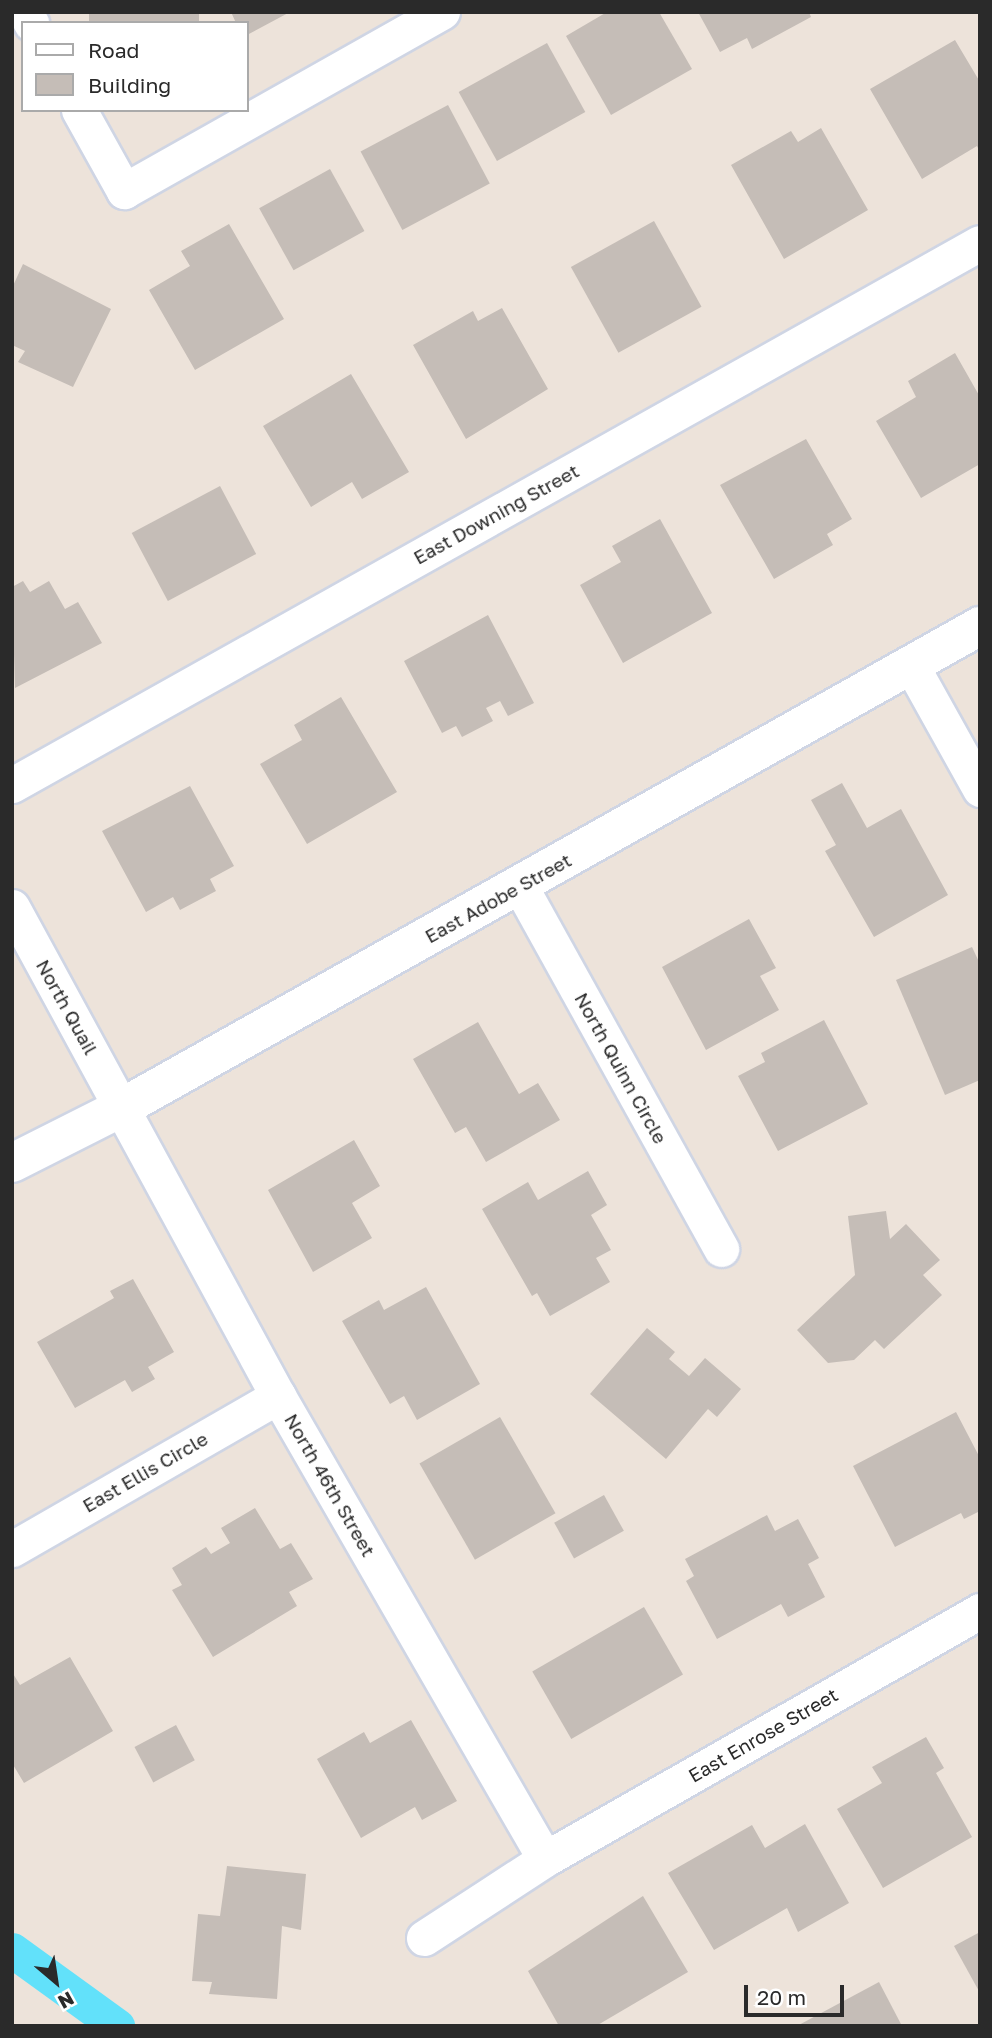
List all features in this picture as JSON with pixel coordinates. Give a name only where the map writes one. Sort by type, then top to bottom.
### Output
[{"type":"street","points":[[80,112],[124,191],[442,12]]},
{"type":"street","name":"East Downing Street","points":[[12,785],[980,243]]},
{"type":"street","name":"East Adobe Street","points":[[12,1163],[122,1107],[980,626]]},
{"type":"street","points":[[911,665],[980,789]]},
{"type":"street","name":"North Quinn Circle","points":[[520,886],[721,1249]]},
{"type":"street","name":"North Quail","points":[[12,907],[122,1107]]},
{"type":"street","name":"North 46th Street","points":[[122,1107],[278,1395],[545,1859]]},
{"type":"street","name":"East Ellis Circle","points":[[12,1549],[278,1395]]},
{"type":"street","name":"East Enrose Street","points":[[424,1938],[545,1859],[980,1611]]},
{"type":"building","points":[[89,12],[199,12],[199,21],[89,21]]},
{"type":"building","points":[[231,12],[290,12],[248,34],[248,21],[235,21]]},
{"type":"building","points":[[607,12],[659,12],[692,69],[611,115],[566,36]]},
{"type":"building","points":[[698,12],[809,12],[811,17],[752,49],[747,38],[720,52]]},
{"type":"building","points":[[955,40],[980,82],[980,152],[977,146],[922,179],[870,89]]},
{"type":"building","points":[[547,43],[585,112],[497,161],[459,92]]},
{"type":"building","points":[[448,105],[490,184],[402,230],[361,151]]},
{"type":"building","points":[[821,128],[868,210],[784,259],[731,165],[791,131],[798,142]]},
{"type":"building","points":[[330,169],[364,231],[294,270],[259,208]]},
{"type":"building","points":[[654,221],[702,307],[618,353],[571,267]]},
{"type":"building","points":[[229,224],[284,319],[195,370],[149,290],[190,266],[181,251]]},
{"type":"building","points":[[23,264],[111,309],[73,387],[18,362],[25,351],[12,345],[12,288]]},
{"type":"building","points":[[502,308],[548,389],[466,439],[413,345],[473,311],[478,321]]},
{"type":"building","points":[[955,353],[980,397],[980,464],[921,498],[876,421],[916,397],[908,381]]},
{"type":"building","points":[[351,374],[409,472],[362,499],[352,482],[311,507],[263,426]]},
{"type":"building","points":[[806,439],[852,519],[827,534],[833,545],[774,579],[720,485]]},
{"type":"building","points":[[220,486],[256,554],[168,601],[132,533]]},
{"type":"building","points":[[660,519],[712,613],[623,663],[580,585],[621,562],[612,546]]},
{"type":"building","points":[[23,581],[30,592],[49,581],[65,609],[78,602],[102,643],[15,688],[12,587]]},
{"type":"building","points":[[488,615],[534,703],[508,716],[500,701],[486,708],[493,721],[462,737],[456,726],[442,733],[404,661]]},
{"type":"building","points":[[341,697],[397,792],[307,844],[260,764],[302,740],[294,725]]},
{"type":"building","points":[[842,783],[867,828],[901,809],[948,895],[874,937],[825,851],[836,845],[811,800]]},
{"type":"building","points":[[190,786],[234,866],[210,879],[216,891],[180,910],[173,897],[146,912],[102,831]]},
{"type":"building","points":[[749,919],[776,968],[760,976],[779,1010],[706,1050],[662,967]]},
{"type":"building","points":[[972,947],[980,964],[980,1080],[945,1095],[896,980]]},
{"type":"building","points":[[824,1020],[868,1104],[778,1151],[738,1076],[765,1062],[761,1053]]},
{"type":"building","points":[[478,1022],[519,1094],[538,1083],[560,1120],[486,1162],[466,1127],[455,1133],[413,1059]]},
{"type":"building","points":[[354,1140],[380,1186],[352,1203],[372,1238],[313,1272],[268,1190]]},
{"type":"building","points":[[588,1171],[607,1205],[591,1215],[611,1250],[596,1258],[610,1282],[550,1316],[537,1293],[532,1296],[482,1209],[528,1182],[538,1200]]},
{"type":"building","points":[[886,1211],[890,1239],[906,1224],[940,1260],[923,1275],[942,1295],[884,1349],[875,1340],[854,1360],[828,1363],[797,1330],[855,1275],[848,1216]]},
{"type":"building","points":[[133,1279],[174,1352],[148,1367],[155,1379],[132,1392],[125,1380],[75,1408],[37,1342],[114,1298],[110,1291]]},
{"type":"building","points":[[426,1287],[480,1384],[417,1420],[404,1396],[390,1404],[342,1321],[379,1300],[384,1310]]},
{"type":"building","points":[[647,1328],[675,1352],[669,1359],[689,1376],[705,1358],[741,1389],[717,1417],[708,1409],[666,1459],[590,1394]]},
{"type":"building","points":[[956,1412],[980,1458],[980,1511],[964,1519],[961,1513],[895,1547],[853,1466]]},
{"type":"building","points":[[500,1417],[556,1513],[475,1560],[419,1464]]},
{"type":"building","points":[[604,1495],[624,1531],[574,1558],[554,1523]]},
{"type":"building","points":[[255,1508],[280,1549],[291,1543],[313,1579],[289,1592],[297,1606],[213,1657],[172,1590],[182,1585],[172,1568],[206,1547],[211,1554],[230,1543],[221,1528]]},
{"type":"building","points":[[767,1515],[775,1531],[798,1519],[819,1558],[808,1564],[825,1597],[788,1617],[781,1604],[717,1639],[686,1581],[694,1576],[685,1559]]},
{"type":"building","points":[[644,1607],[683,1675],[571,1739],[532,1671]]},
{"type":"building","points":[[70,1657],[113,1731],[24,1783],[12,1763],[12,1672],[20,1685]]},
{"type":"building","points":[[411,1720],[457,1801],[422,1820],[415,1807],[361,1838],[317,1759],[364,1732],[370,1743]]},
{"type":"building","points":[[176,1725],[195,1760],[153,1782],[135,1747]]},
{"type":"building","points":[[926,1737],[944,1768],[936,1773],[972,1837],[883,1888],[837,1809],[882,1783],[872,1767]]},
{"type":"building","points":[[805,1824],[849,1903],[798,1932],[787,1908],[714,1950],[668,1873],[752,1825],[765,1848]]},
{"type":"building","points":[[227,1866],[306,1874],[301,1930],[282,1926],[277,1999],[209,1994],[212,1982],[192,1981],[198,1914],[220,1916]]},
{"type":"building","points":[[643,1896],[688,1972],[596,2026],[559,2026],[528,1971]]},
{"type":"building","points":[[980,1932],[980,1993],[954,1946]]},
{"type":"building","points":[[879,1982],[902,2026],[797,2026]]},
{"type":"waterway","points":[[12,1950],[117,2026]]}]
